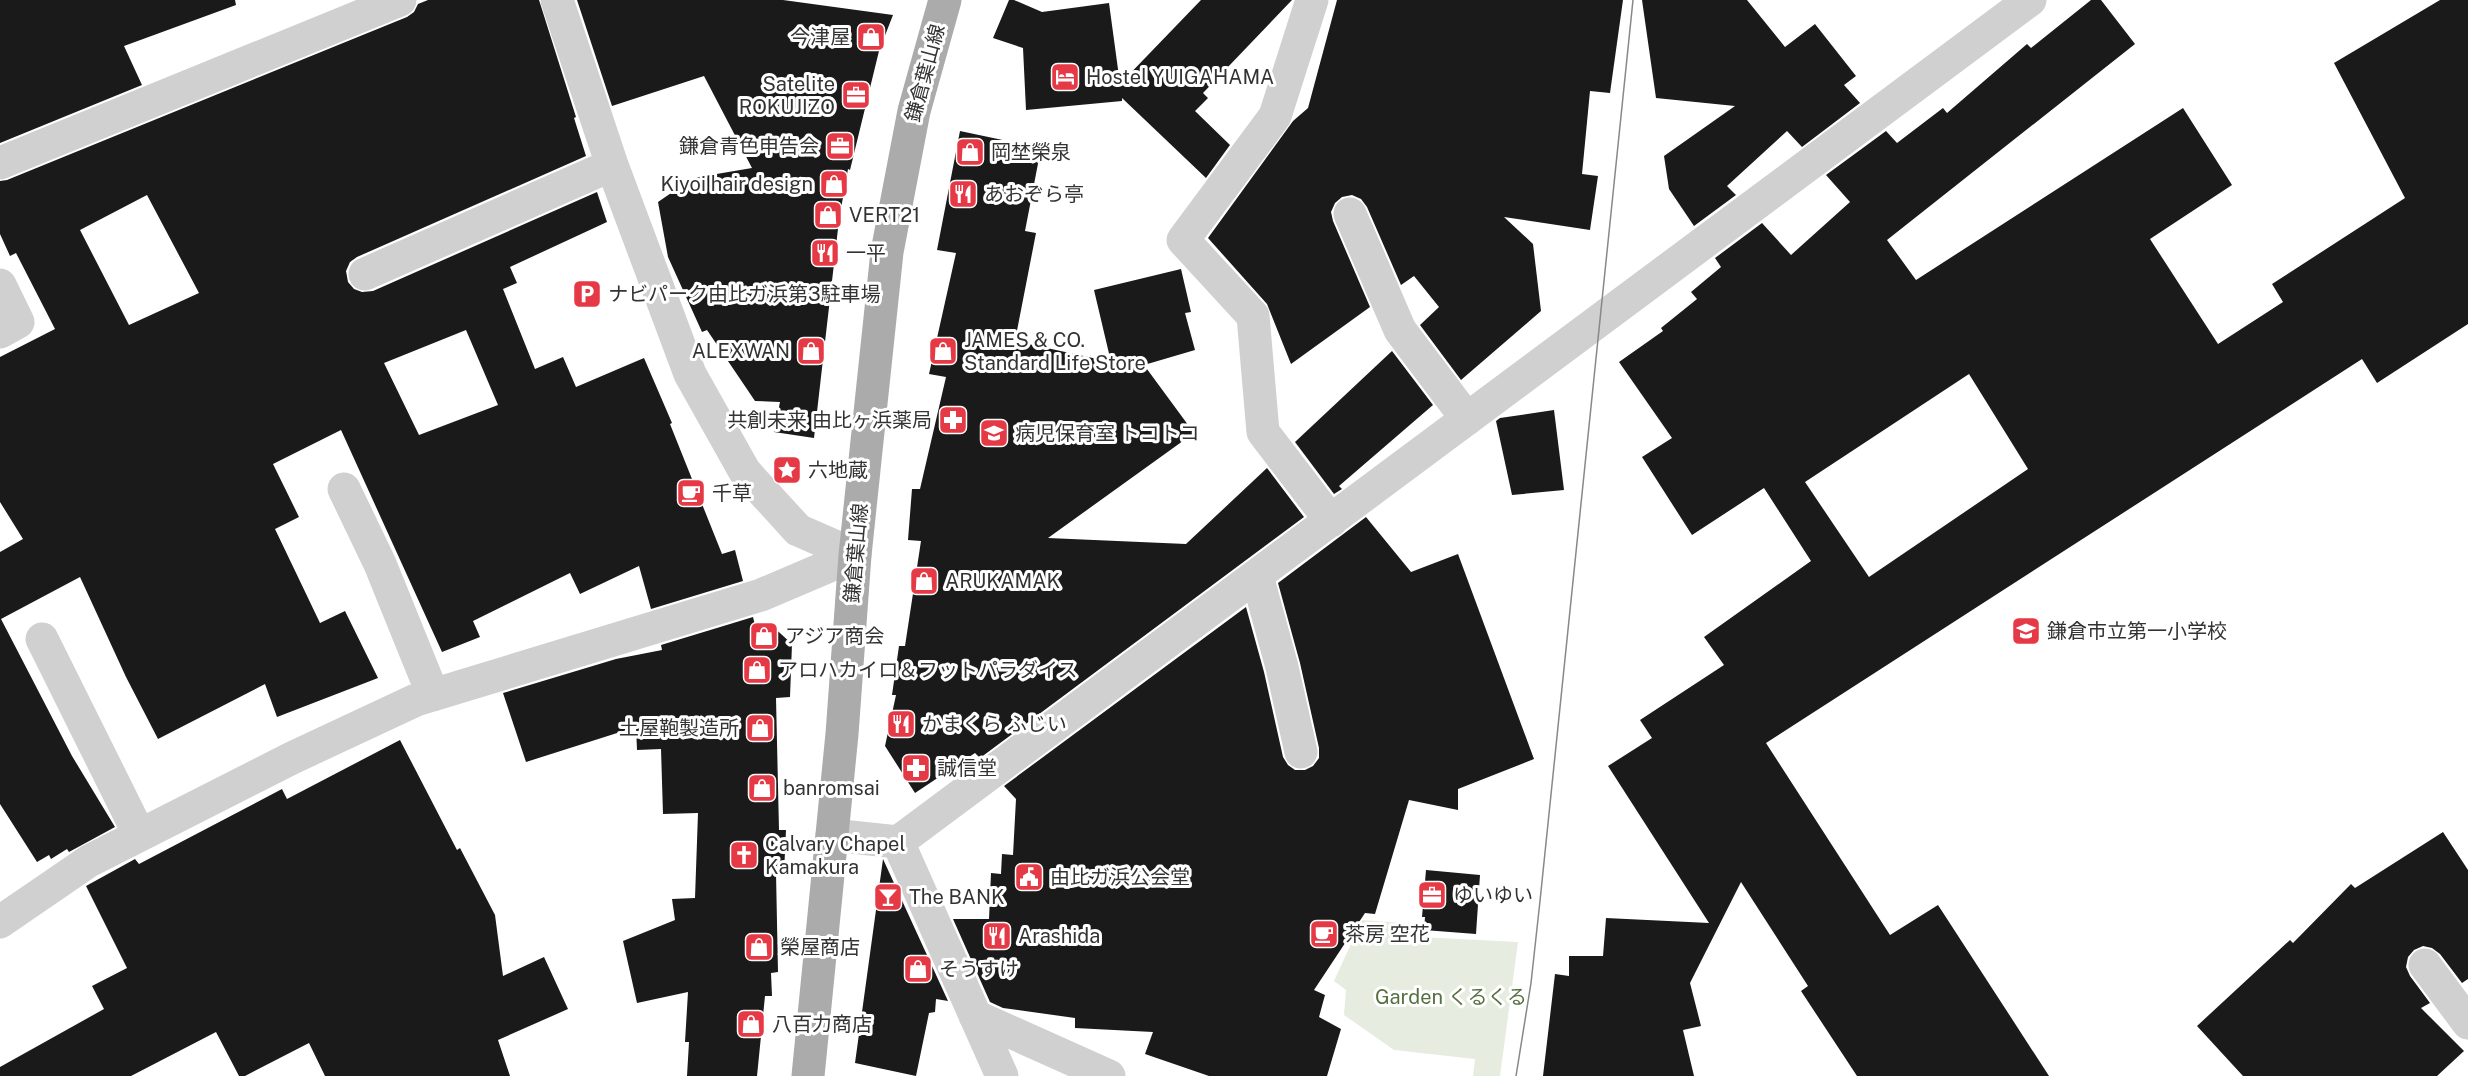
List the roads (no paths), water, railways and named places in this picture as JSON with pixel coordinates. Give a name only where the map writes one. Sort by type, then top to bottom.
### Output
[{"type":"main road","name":"鎌倉葉山線","points":[[808,1076],[842,734],[855,555],[887,252],[914,111],[945,0]]},
{"type":"street","points":[[0,164],[400,0]]},
{"type":"street","points":[[557,0],[612,165],[690,374],[745,472],[798,530],[855,555]]},
{"type":"street","points":[[1312,0],[1275,116],[1182,240],[1253,316],[1263,432],[1331,521]]},
{"type":"street","points":[[832,835],[898,843],[2030,0]]},
{"type":"street","points":[[365,274],[612,165]]},
{"type":"street","points":[[1350,214],[1400,330],[1467,419]]},
{"type":"street","points":[[0,285],[18,322],[0,332]]},
{"type":"street","points":[[344,489],[380,564],[433,695]]},
{"type":"street","points":[[0,922],[89,861],[139,834],[416,700],[761,595],[855,555]]},
{"type":"street","points":[[1257,576],[1282,667],[1301,752]]},
{"type":"street","points":[[42,639],[139,834]]},
{"type":"street","points":[[898,843],[1002,1076]]},
{"type":"street","points":[[2425,965],[2468,1023]]},
{"type":"street","points":[[975,1016],[1109,1076]]},
{"type":"tram line","points":[[1516,1076],[1531,983],[1540,901],[1633,0]]},
{"type":"place","name":"今津屋","points":[[871,37]]},
{"type":"place","name":"Hostel YUIGAHAMA","points":[[1065,77]]},
{"type":"place","name":"Satelite ROKUJIZO","points":[[856,95]]},
{"type":"place","name":"鎌倉青色申告会","points":[[840,146]]},
{"type":"place","name":"岡埜榮泉","points":[[970,152]]},
{"type":"place","name":"Kiyoi hair design","points":[[834,184]]},
{"type":"place","name":"あおぞら亭","points":[[963,194]]},
{"type":"place","name":"VERT21","points":[[828,215]]},
{"type":"place","name":"一平","points":[[825,253]]},
{"type":"place","name":"ナビパーク由比ガ浜第3駐車場","points":[[587,294]]},
{"type":"place","name":"ALEXWAN","points":[[811,351]]},
{"type":"place","name":"JAMES & CO. Standard Life Store","points":[[943,351]]},
{"type":"place","name":"共創未来 由比ヶ浜薬局","points":[[953,420]]},
{"type":"place","name":"病児保育室 トコトコ","points":[[994,433]]},
{"type":"place","name":"六地蔵","points":[[787,470]]},
{"type":"place","name":"千草","points":[[691,493]]},
{"type":"place","name":"ARUKAMAK","points":[[924,581]]},
{"type":"place","name":"鎌倉市立第一小学校","points":[[2026,631]]},
{"type":"place","name":"アジア商会","points":[[764,636]]},
{"type":"place","name":"アロハカイロ＆フットパラダイス","points":[[757,670]]},
{"type":"place","name":"かまくら ふじい","points":[[901,724]]},
{"type":"place","name":"土屋鞄製造所","points":[[760,728]]},
{"type":"place","name":"誠信堂","points":[[916,768]]},
{"type":"place","name":"banromsai","points":[[762,788]]},
{"type":"place","name":"Calvary Chapel Kamakura","points":[[744,855]]},
{"type":"place","name":"由比ガ浜公会堂","points":[[1029,877]]},
{"type":"place","name":"ゆいゆい","points":[[1432,895]]},
{"type":"place","name":"The BANK","points":[[888,897]]},
{"type":"place","name":"茶房 空花","points":[[1324,934]]},
{"type":"place","name":"Arashida","points":[[997,936]]},
{"type":"place","name":"榮屋商店","points":[[759,947]]},
{"type":"place","name":"そうすけ","points":[[918,969]]},
{"type":"place","name":"八百力商店","points":[[751,1024]]},
{"type":"park label","name":"Garden くるくる","points":[[1451,997]]}]
